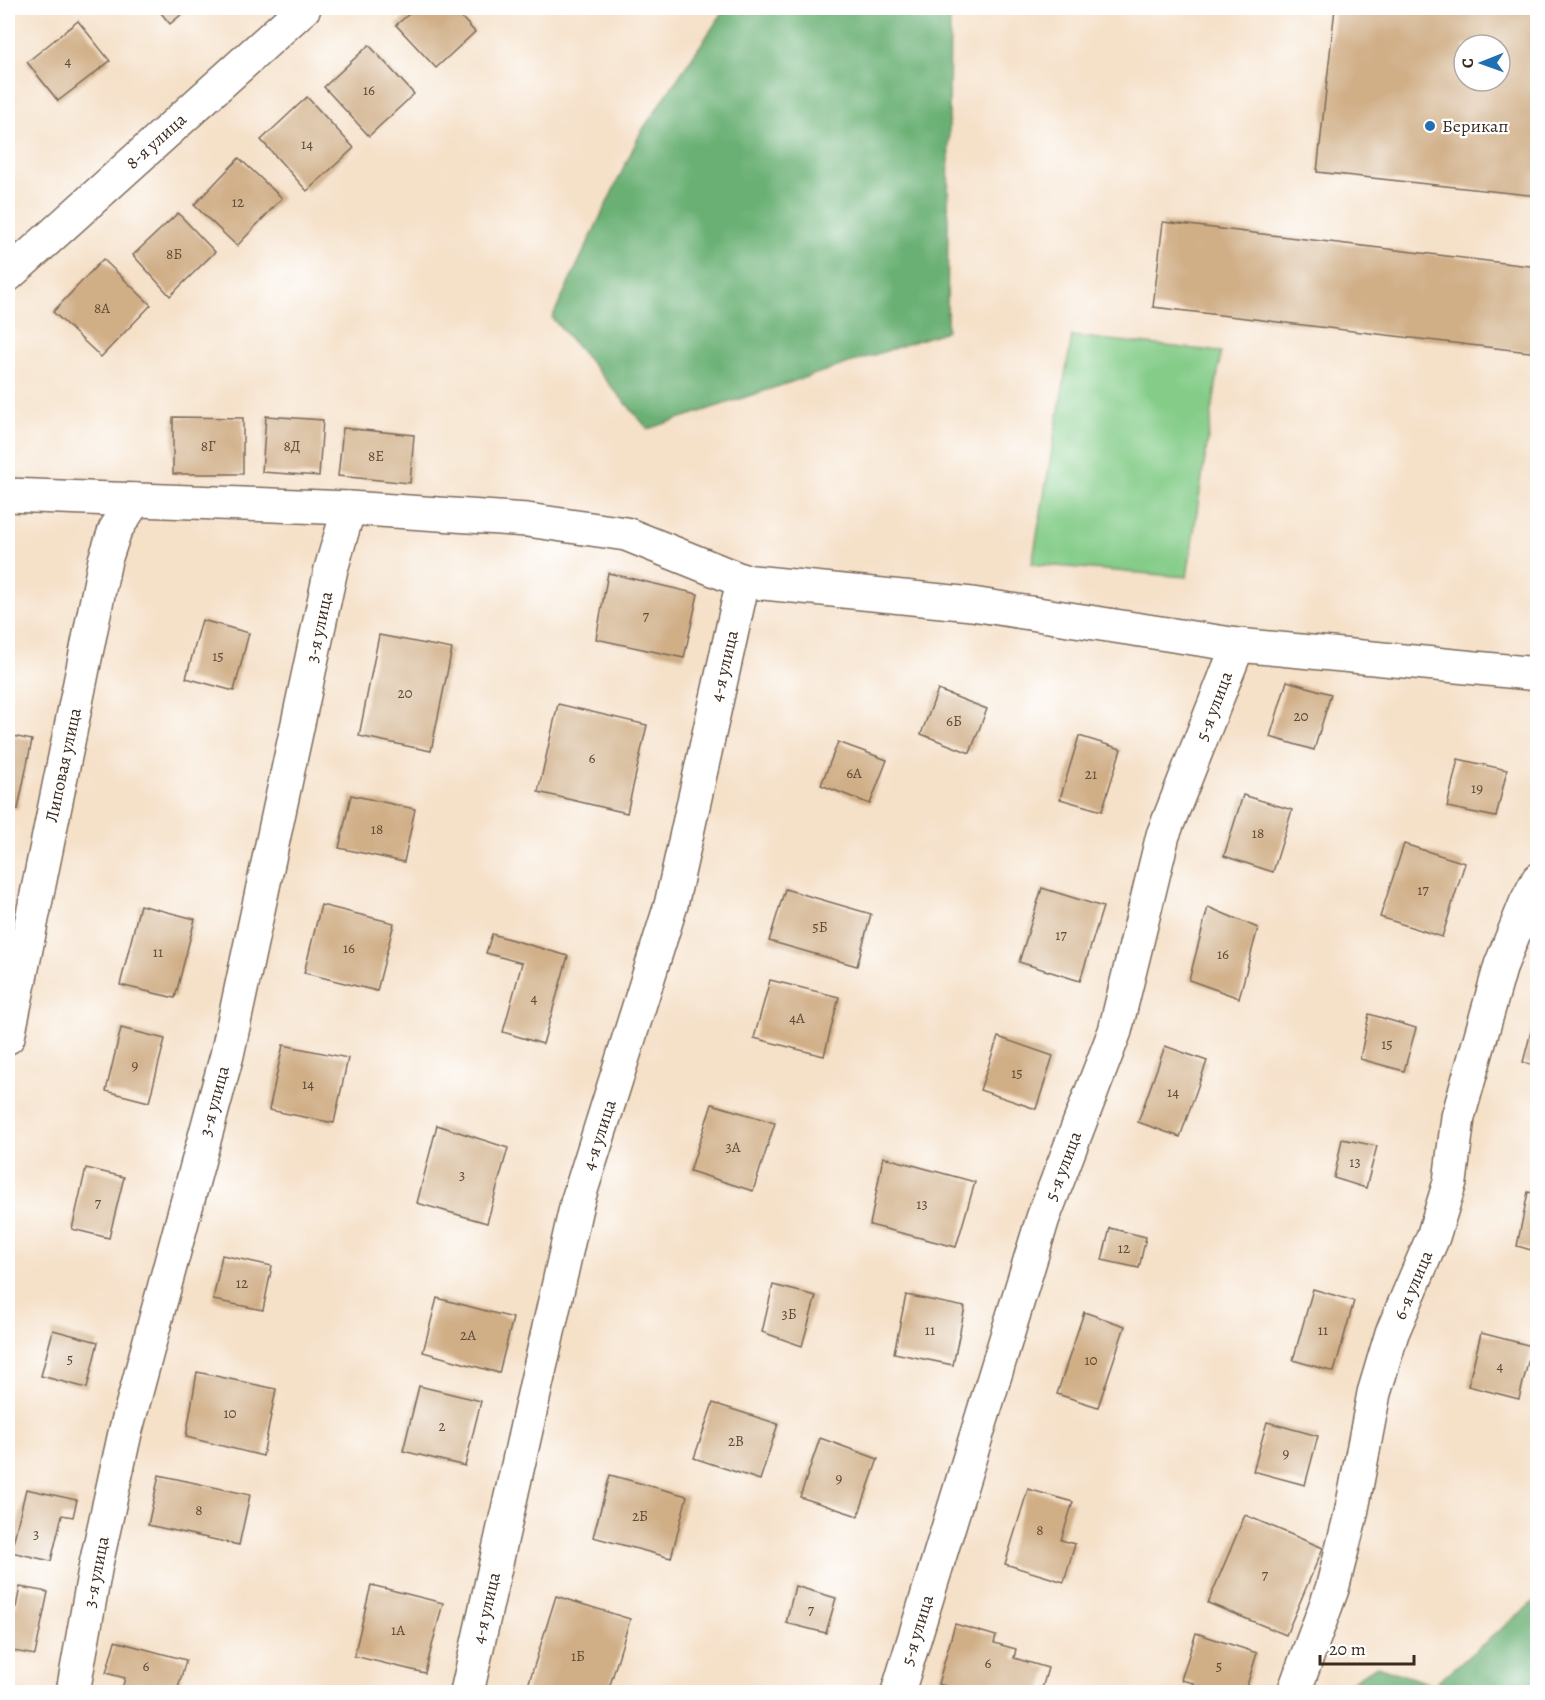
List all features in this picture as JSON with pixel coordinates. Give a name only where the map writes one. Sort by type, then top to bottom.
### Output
[{"type":"street","name":"8-я улица","points":[[8,275],[304,8]]},
{"type":"street","points":[[8,495],[349,508],[527,520],[626,534],[743,581],[972,604],[1238,645],[1538,674]]},
{"type":"street","name":"Липовая улица","points":[[8,1036],[105,560],[115,530],[135,500]]},
{"type":"street","name":"3-я улица","points":[[73,1692],[96,1564],[125,1433],[227,1055],[331,569],[349,508]]},
{"type":"street","name":"4-я улица","points":[[467,1692],[577,1203],[671,905],[743,581]]},
{"type":"street","name":"5-я улица","points":[[898,1692],[1043,1218],[1114,1031],[1163,835],[1238,645]]},
{"type":"street","name":"6-я улица","points":[[1294,1692],[1332,1589],[1351,1514],[1377,1383],[1392,1333],[1433,1237],[1450,1182],[1458,1117],[1501,965],[1526,903],[1538,880]]},
{"type":"green space","points":[[726,8],[950,8],[947,331],[648,429],[552,318],[641,132]]},
{"type":"green space","points":[[1072,336],[1221,352],[1187,577],[1032,564]]},
{"type":"green space","points":[[1537,1599],[1537,1692],[1335,1692],[1377,1666],[1434,1685]]},
{"type":"building","points":[[157,8],[189,8],[170,24]]},
{"type":"building","points":[[416,8],[453,8],[475,32],[436,68],[396,25]]},
{"type":"building","name":"Берикап","points":[[1335,8],[1538,8],[1538,196],[1317,172]]},
{"type":"building","points":[[78,21],[110,61],[58,101],[27,62]]},
{"type":"building","points":[[369,45],[414,94],[369,136],[324,87]]},
{"type":"building","points":[[307,97],[354,148],[307,191],[261,140]]},
{"type":"building","points":[[239,158],[282,198],[237,246],[194,205]]},
{"type":"building","points":[[178,213],[215,252],[170,296],[133,255]]},
{"type":"building","points":[[1163,222],[1538,267],[1538,353],[1153,307]]},
{"type":"building","points":[[103,259],[151,305],[101,357],[53,312]]},
{"type":"building","points":[[266,416],[323,420],[319,476],[262,472]]},
{"type":"building","points":[[173,417],[243,418],[243,474],[173,474]]},
{"type":"building","points":[[343,428],[414,435],[410,483],[338,476]]},
{"type":"building","points":[[608,573],[698,594],[684,658],[596,639]]},
{"type":"building","points":[[202,620],[249,633],[234,691],[186,678]]},
{"type":"building","points":[[379,635],[452,649],[431,751],[359,736]]},
{"type":"building","points":[[1287,681],[1331,694],[1314,750],[1270,737]]},
{"type":"building","points":[[938,690],[987,709],[970,753],[921,734]]},
{"type":"building","points":[[558,704],[647,725],[627,813],[538,792]]},
{"type":"building","points":[[8,735],[32,740],[18,809],[8,807]]},
{"type":"building","points":[[1079,736],[1121,749],[1102,811],[1060,799]]},
{"type":"building","points":[[838,742],[887,760],[870,804],[821,785]]},
{"type":"building","points":[[1458,759],[1507,770],[1496,817],[1447,807]]},
{"type":"building","points":[[351,795],[415,809],[404,862],[339,848]]},
{"type":"building","points":[[1243,795],[1292,810],[1273,872],[1224,856]]},
{"type":"building","points":[[1404,844],[1465,863],[1442,937],[1380,917]]},
{"type":"building","points":[[1042,888],[1103,907],[1080,981],[1019,962]]},
{"type":"building","points":[[785,889],[871,914],[857,966],[769,941]]},
{"type":"building","points":[[140,905],[195,919],[175,998],[120,985]]},
{"type":"building","points":[[321,905],[394,923],[377,991],[304,973]]},
{"type":"building","points":[[1208,907],[1258,928],[1239,998],[1189,980]]},
{"type":"building","points":[[492,934],[568,956],[543,1044],[503,1032],[522,963],[486,953]]},
{"type":"building","points":[[770,980],[839,997],[824,1056],[754,1038]]},
{"type":"building","points":[[1538,1010],[1538,1066],[1523,1062]]},
{"type":"building","points":[[1369,1014],[1416,1028],[1404,1071],[1360,1059]]},
{"type":"building","points":[[121,1028],[165,1039],[149,1102],[106,1091]]},
{"type":"building","points":[[998,1037],[1053,1056],[1036,1109],[980,1090]]},
{"type":"building","points":[[283,1045],[348,1058],[334,1123],[269,1110]]},
{"type":"building","points":[[1165,1046],[1207,1061],[1180,1137],[1138,1122]]},
{"type":"building","points":[[712,1104],[775,1123],[753,1191],[690,1171]]},
{"type":"building","points":[[437,1125],[508,1148],[487,1223],[417,1203]]},
{"type":"building","points":[[1342,1139],[1377,1146],[1366,1188],[1334,1178]]},
{"type":"building","points":[[883,1157],[975,1182],[956,1247],[870,1225]]},
{"type":"building","points":[[86,1168],[124,1177],[109,1238],[72,1229]]},
{"type":"building","points":[[1528,1192],[1538,1194],[1538,1252],[1517,1246]]},
{"type":"building","points":[[1110,1228],[1146,1237],[1139,1268],[1102,1260]]},
{"type":"building","points":[[222,1255],[272,1266],[263,1310],[213,1300]]},
{"type":"building","points":[[773,1285],[816,1296],[802,1346],[762,1332]]},
{"type":"building","points":[[1313,1289],[1354,1301],[1334,1372],[1293,1360]]},
{"type":"building","points":[[906,1295],[965,1307],[953,1365],[894,1353]]},
{"type":"building","points":[[437,1298],[513,1318],[499,1373],[423,1352]]},
{"type":"building","points":[[1084,1312],[1125,1326],[1098,1407],[1057,1394]]},
{"type":"building","points":[[53,1330],[98,1342],[87,1388],[41,1376]]},
{"type":"building","points":[[1481,1333],[1532,1346],[1519,1399],[1468,1386]]},
{"type":"building","points":[[197,1372],[276,1389],[263,1456],[186,1437]]},
{"type":"building","points":[[419,1386],[481,1401],[465,1466],[403,1451]]},
{"type":"building","points":[[713,1403],[778,1424],[760,1480],[694,1458]]},
{"type":"building","points":[[1267,1422],[1318,1436],[1305,1485],[1253,1471]]},
{"type":"building","points":[[820,1438],[878,1459],[858,1516],[800,1497]]},
{"type":"building","points":[[159,1475],[250,1495],[239,1545],[148,1525]]},
{"type":"building","points":[[610,1475],[687,1496],[671,1558],[593,1537]]},
{"type":"building","points":[[26,1489],[77,1500],[73,1517],[62,1515],[51,1561],[11,1552]]},
{"type":"building","points":[[1028,1489],[1073,1502],[1061,1540],[1075,1544],[1064,1582],[1005,1564]]},
{"type":"building","points":[[1245,1515],[1323,1548],[1286,1635],[1208,1603]]},
{"type":"building","points":[[371,1585],[443,1603],[425,1673],[354,1656]]},
{"type":"building","points":[[795,1586],[836,1598],[826,1633],[786,1623]]},
{"type":"building","points":[[20,1587],[48,1592],[35,1655],[8,1650],[8,1605],[16,1607]]},
{"type":"building","points":[[556,1596],[630,1619],[608,1692],[526,1692]]},
{"type":"building","points":[[955,1624],[996,1636],[994,1643],[1016,1649],[1014,1658],[1048,1668],[1041,1692],[968,1692],[938,1684]]},
{"type":"building","points":[[1196,1633],[1257,1653],[1245,1692],[1191,1692],[1194,1683],[1181,1680]]},
{"type":"building","points":[[115,1641],[186,1660],[177,1692],[121,1692],[125,1678],[106,1673]]},
{"type":"place","name":"Берикап","points":[[1430,126]]}]
